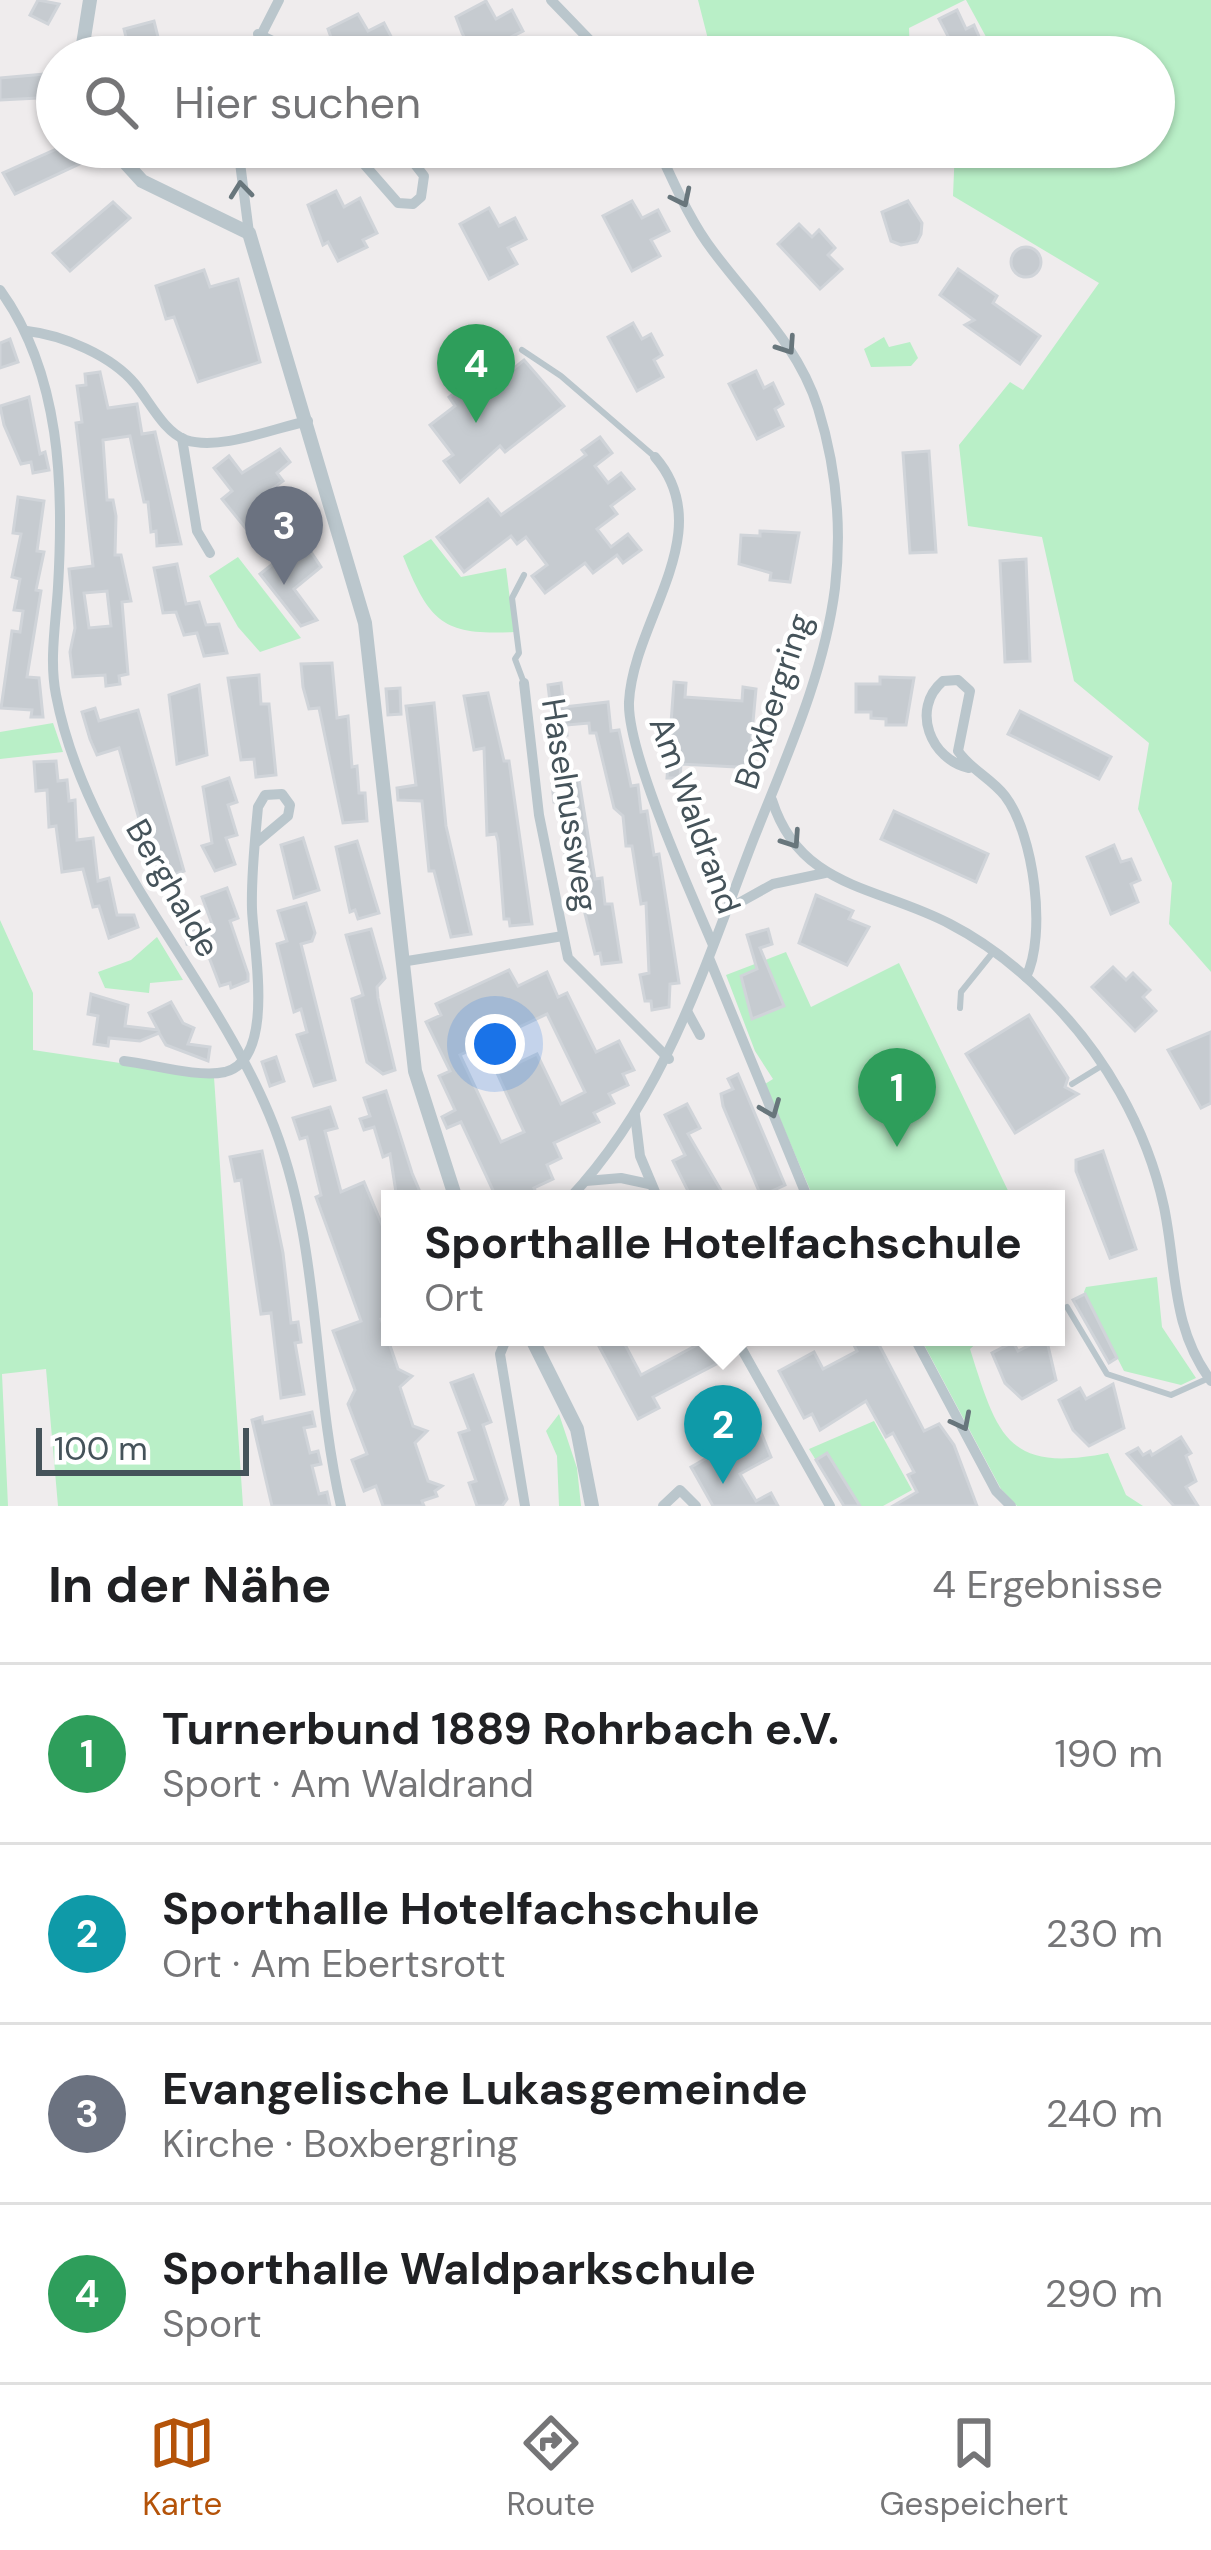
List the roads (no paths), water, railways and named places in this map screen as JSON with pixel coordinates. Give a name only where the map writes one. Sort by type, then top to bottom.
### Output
[{"type":"street","points":[[84,36],[90,0]]},
{"type":"street","points":[[262,36],[258,34],[279,0]]},
{"type":"street","points":[[551,0],[586,36]]},
{"type":"street","points":[[130,168],[142,181],[249,233]]},
{"type":"street","points":[[241,168],[249,233],[308,421],[369,643],[415,1071],[453,1190]]},
{"type":"street","points":[[368,168],[398,203],[421,197],[424,176],[418,168]]},
{"type":"street","name":"Boxbergring","points":[[578,1190],[635,1115],[669,1059],[688,1013],[771,798],[830,619],[837,543],[832,471],[819,410],[801,367],[704,238],[668,168]]},
{"type":"street","name":"Berghalde","points":[[0,290],[27,331],[49,406],[61,535],[53,664],[62,719],[130,873],[243,1058],[274,1127],[301,1212],[340,1506]]},
{"type":"street","points":[[27,331],[45,333],[116,366],[182,437],[207,549]]},
{"type":"street","points":[[182,437],[223,440],[308,421]]},
{"type":"street","name":"Am Waldrand","points":[[656,458],[677,494],[680,532],[637,658],[628,708],[734,1018],[804,1190]]},
{"type":"street","points":[[969,768],[956,742],[970,691],[958,680],[943,681],[928,705],[932,739],[941,755],[969,768],[1003,794],[1022,830],[1038,943],[1026,977]]},
{"type":"street","name":"Haselnussweg","points":[[524,683],[539,815],[568,958],[669,1059]]},
{"type":"street","points":[[124,1061],[220,1072],[243,1058],[258,1023],[260,998],[252,904],[260,800],[271,792],[282,794],[290,805],[288,817],[257,842]]},
{"type":"street","points":[[771,798],[790,842],[824,873],[951,924],[994,951],[1070,1020],[1102,1065],[1152,1166],[1164,1209],[1179,1318],[1210,1379]]},
{"type":"street","points":[[728,909],[772,884],[824,873]]},
{"type":"street","name":"Haselnussweg","points":[[401,962],[563,936]]},
{"type":"street","points":[[688,1013],[700,1035]]},
{"type":"street","points":[[635,1115],[653,1190]]},
{"type":"street","points":[[586,1181],[621,1178],[649,1184]]},
{"type":"street","points":[[503,1346],[500,1354],[525,1506]]},
{"type":"street","points":[[536,1346],[577,1429],[592,1506]]},
{"type":"street","points":[[740,1346],[830,1506]]},
{"type":"street","points":[[919,1346],[996,1491],[1011,1506]]},
{"type":"street","points":[[663,1506],[680,1490],[696,1506]]},
{"type":"lane","name":"Am Waldrand","points":[[522,350],[561,376],[656,458]]},
{"type":"lane","points":[[524,575],[512,604],[519,653],[515,659],[524,683]]},
{"type":"lane","points":[[960,1008],[961,992],[982,972],[994,951]]},
{"type":"lane","points":[[1072,1084],[1102,1065]]},
{"type":"lane","points":[[1067,1307],[1107,1374],[1171,1395],[1210,1379]]},
{"type":"place","name":"Sporthalle Waldparkschule","points":[[476,423]]},
{"type":"place","name":"Evangelische Lukasgemeinde","points":[[284,585]]},
{"type":"place","name":"Turnerbund 1889 Rohrbach e.V.","points":[[897,1147]]},
{"type":"place","name":"Sporthalle Hotelfachschule","points":[[723,1484]]}]
